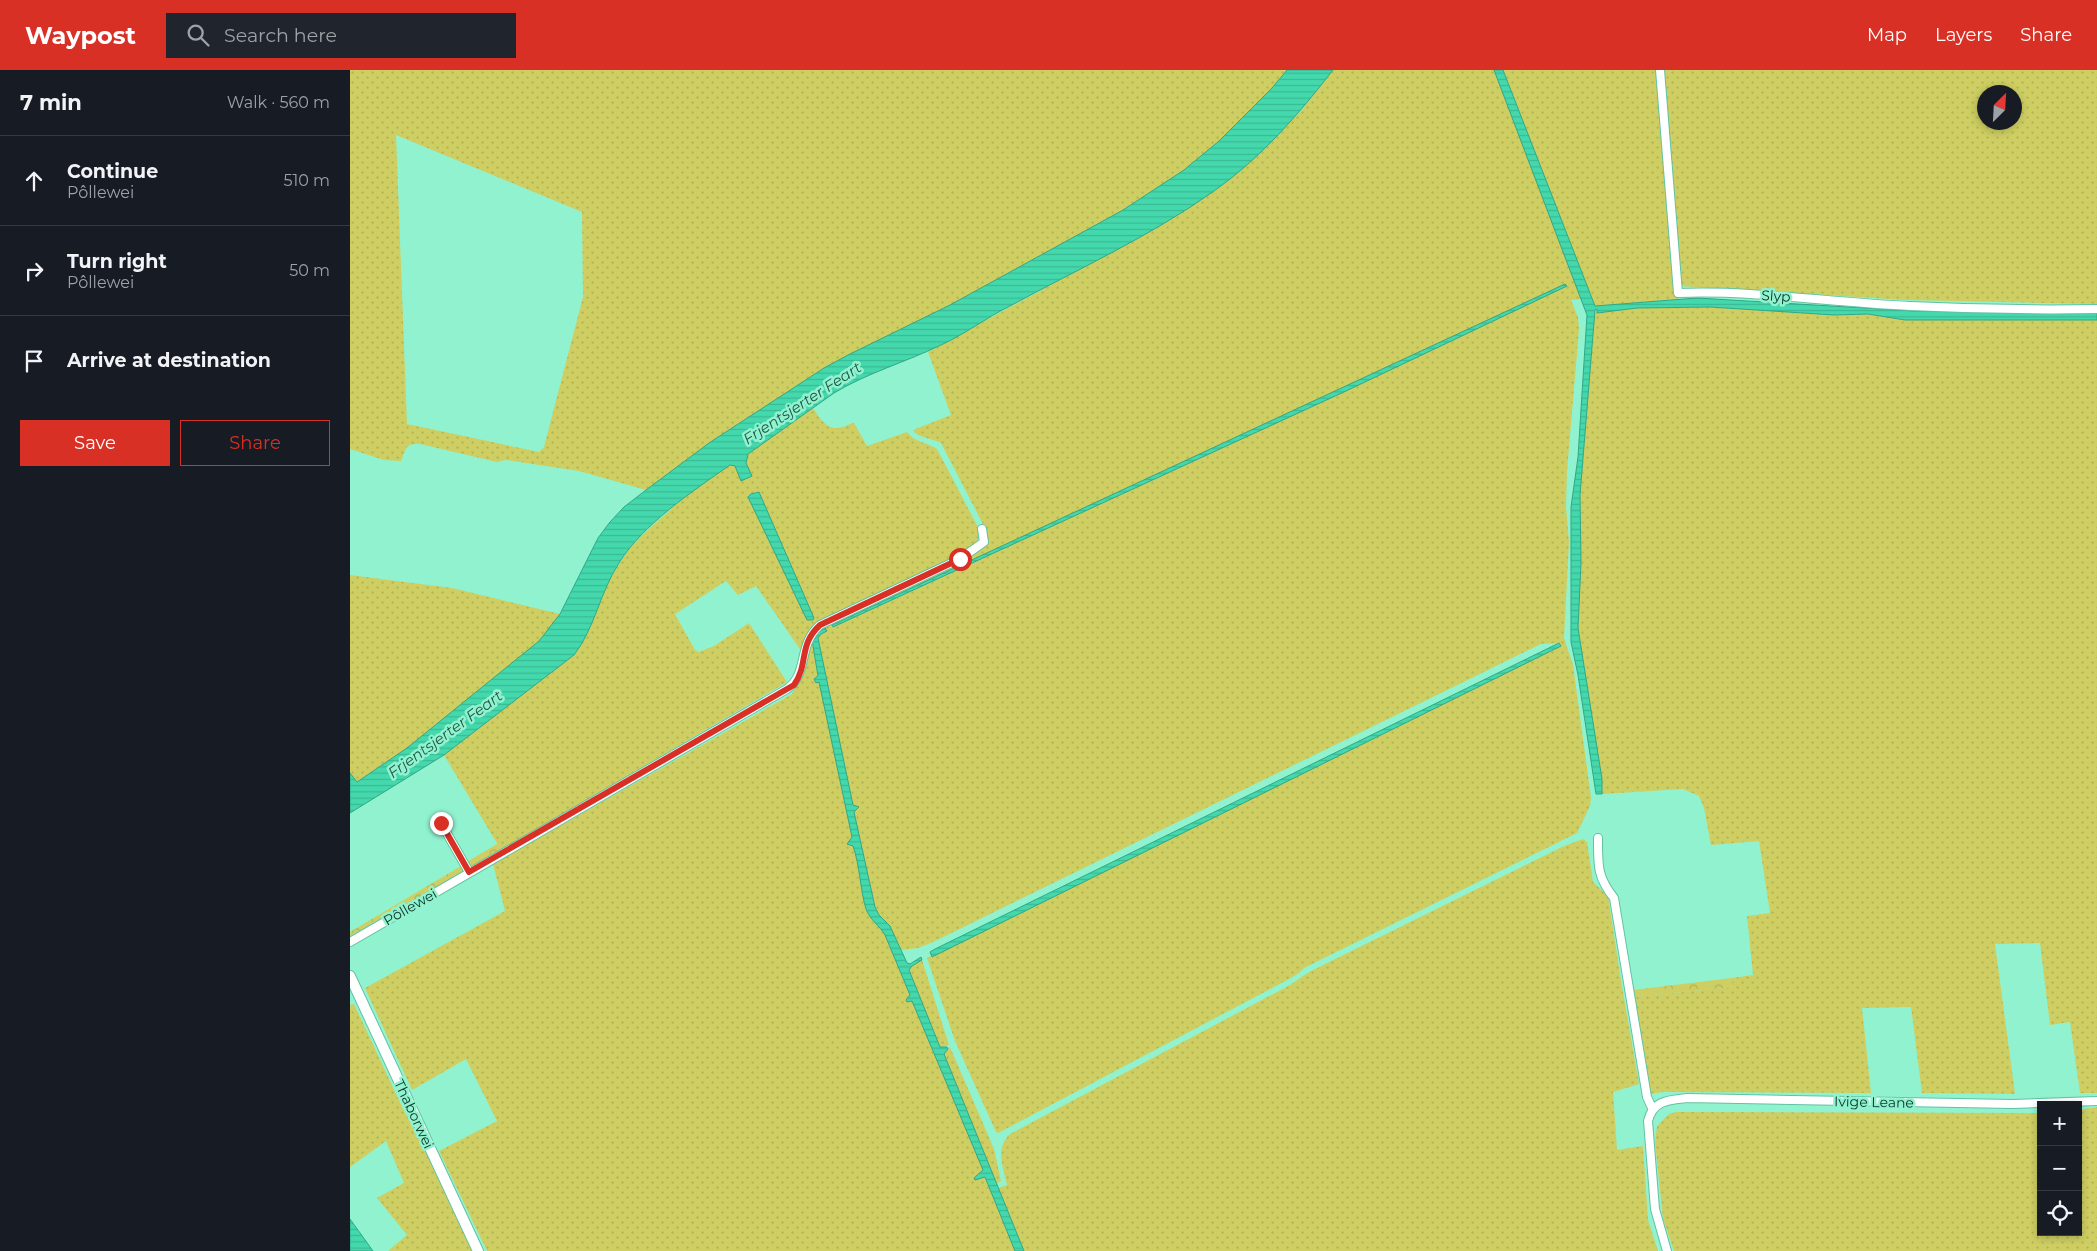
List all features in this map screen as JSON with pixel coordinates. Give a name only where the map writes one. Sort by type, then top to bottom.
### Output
[{"type":"street","name":"Slyp","points":[[1660,70],[1678,293],[1764,295],[1909,306],[2043,310],[2097,308]]},
{"type":"street","name":"Pôllewei","points":[[350,942],[787,689],[797,680],[807,641],[812,632],[820,625],[960,559],[984,542],[982,530]]},
{"type":"street","points":[[441,823],[469,872]]},
{"type":"street","points":[[1598,838],[1598,872],[1604,886],[1614,898],[1647,1097],[1652,1108],[1648,1121],[1652,1182],[1657,1219],[1667,1251]]},
{"type":"street","name":"Thaborwei","points":[[350,976],[478,1251]]},
{"type":"street","name":"Ivige Leane","points":[[1652,1108],[1661,1102],[1687,1098],[2013,1104],[2097,1102]]},
{"type":"green space","points":[[350,70],[1287,70],[1272,88],[1219,141],[1184,170],[1123,210],[950,305],[824,368],[709,443],[646,490],[579,471],[506,460],[497,462],[420,444],[409,446],[405,450],[401,461],[384,460],[350,449]],"holes":[[[396,135],[582,212],[583,297],[544,447],[539,452],[407,424]]]},
{"type":"green space","points":[[1333,70],[1494,70],[1583,299],[1571,300],[1578,317],[1579,329],[1567,471],[1566,507],[1569,542],[1564,638],[1573,665],[1591,798],[1590,806],[1577,833],[1304,968],[1291,978],[998,1133],[955,1041],[927,958],[1560,646],[1559,643],[1541,644],[918,948],[901,950],[890,926],[879,915],[875,907],[854,812],[858,809],[853,805],[818,638],[825,628],[820,626],[987,544],[987,532],[941,443],[921,436],[913,430],[951,415],[928,352],[1144,234],[1215,190],[1261,152],[1301,111]],"holes":[[[1566,286],[1346,391],[834,627],[833,625]]]},
{"type":"green space","points":[[1503,70],[1657,70],[1674,288],[1678,299],[1595,306]]},
{"type":"green space","points":[[1663,70],[2097,70],[2097,304],[1906,300],[1680,286]]},
{"type":"green space","points":[[1710,307],[1834,315],[1868,314],[1905,320],[2097,320],[2097,1093],[2080,1093],[2070,1022],[2050,1025],[2040,943],[1995,944],[2015,1094],[1922,1093],[1911,1007],[1862,1008],[1871,1093],[1663,1092],[1649,1094],[1634,997],[1732,987],[1732,978],[1753,975],[1747,916],[1770,913],[1759,841],[1711,845],[1704,808],[1699,796],[1683,789],[1602,794],[1602,779],[1578,628],[1581,563],[1580,495],[1593,326],[1594,314],[1598,309],[1598,313],[1637,308]]},
{"type":"green space","points":[[813,408],[823,422],[830,427],[840,428],[854,423],[867,446],[907,432],[913,438],[937,449],[979,529],[978,539],[975,545],[967,552],[817,625],[802,652],[756,586],[738,595],[726,581],[675,614],[695,650],[699,652],[714,646],[749,623],[787,682],[501,850],[444,755],[574,655],[588,631],[609,580],[629,549],[688,494],[730,465],[734,465],[752,476],[746,463],[748,454]],"holes":[[[755,492],[759,492],[814,618],[813,620],[749,497]]]},
{"type":"green space","points":[[350,575],[452,588],[560,614],[539,641],[524,654],[407,748],[357,782],[350,773]]},
{"type":"green space","points":[[812,640],[817,678],[866,909],[885,935],[910,995],[907,1002],[912,1001],[983,1170],[974,1177],[975,1180],[985,1177],[1015,1251],[487,1251],[439,1151],[497,1121],[466,1059],[412,1090],[365,988],[505,911],[493,864],[792,694],[804,674],[810,641]]},
{"type":"green space","points":[[1583,839],[1587,842],[1593,882],[1608,896],[1639,1084],[1613,1092],[1617,1150],[1643,1146],[1648,1220],[1658,1251],[1024,1251],[998,1188],[1007,1185],[1001,1152],[1005,1139],[1010,1134],[1290,985],[1309,972],[1564,846]]},
{"type":"green space","points":[[497,844],[501,850],[469,869],[465,863]]},
{"type":"green space","points":[[461,866],[464,871],[350,936],[350,932]]},
{"type":"green space","points":[[922,960],[949,1045],[940,1047],[909,970]]},
{"type":"green space","points":[[1732,978],[1733,987],[1634,997],[1633,990]]},
{"type":"green space","points":[[354,1004],[405,1113],[418,1129],[476,1251],[388,1251],[407,1235],[377,1198],[404,1183],[386,1141],[350,1167],[350,1005]]},
{"type":"green space","points":[[950,1047],[994,1149],[1001,1181],[996,1184],[944,1054]]},
{"type":"green space","points":[[2097,1107],[2097,1251],[1674,1251],[1663,1219],[1655,1142],[1657,1126],[1669,1114],[1676,1112],[2037,1113],[2037,1236],[2082,1236],[2082,1109]]},
{"type":"water","name":"Frjentsjerter Feart","points":[[1287,70],[1333,70],[1278,135],[1231,178],[1165,223],[1001,311],[950,341],[860,379],[834,393],[748,454],[746,463],[752,476],[741,481],[735,466],[730,465],[700,486],[655,522],[629,549],[612,574],[587,633],[574,655],[444,755],[350,813],[350,773],[357,782],[407,748],[539,641],[560,614],[598,538],[624,507],[709,443],[824,368],[950,305],[1123,210],[1184,170],[1219,141],[1272,88]]},
{"type":"water","points":[[1494,70],[1503,70],[1595,306],[1697,298],[1915,311],[2097,312],[2097,320],[1905,320],[1868,314],[1834,315],[1710,307],[1637,308],[1597,313],[1597,309],[1595,310],[1580,495],[1581,563],[1578,628],[1602,779],[1602,794],[1596,794],[1578,675],[1571,642],[1571,507],[1578,457],[1587,315]]},
{"type":"water","points":[[1565,284],[1567,286],[1346,391],[833,627],[832,625]]},
{"type":"water","points":[[759,492],[814,618],[813,620],[807,620],[748,497]]},
{"type":"water","points":[[825,628],[827,631],[818,638],[853,805],[859,807],[854,812],[875,907],[879,915],[890,926],[907,963],[910,964],[921,957],[922,960],[909,970],[940,1047],[947,1047],[948,1049],[944,1054],[1024,1251],[1015,1251],[985,1177],[975,1180],[974,1178],[983,1170],[912,1001],[907,1002],[906,1000],[910,995],[885,935],[866,909],[853,846],[847,844],[852,837],[819,682],[816,683],[814,679],[818,676],[812,640],[816,638],[817,633]]},
{"type":"water","points":[[1559,643],[1561,646],[932,957],[930,952],[935,949]]},
{"type":"water","points":[[350,1219],[373,1251],[350,1251]]},
{"type":"route","points":[[441,823],[469,872],[794,685],[800,673],[807,641],[812,632],[820,625],[960,559]]}]
